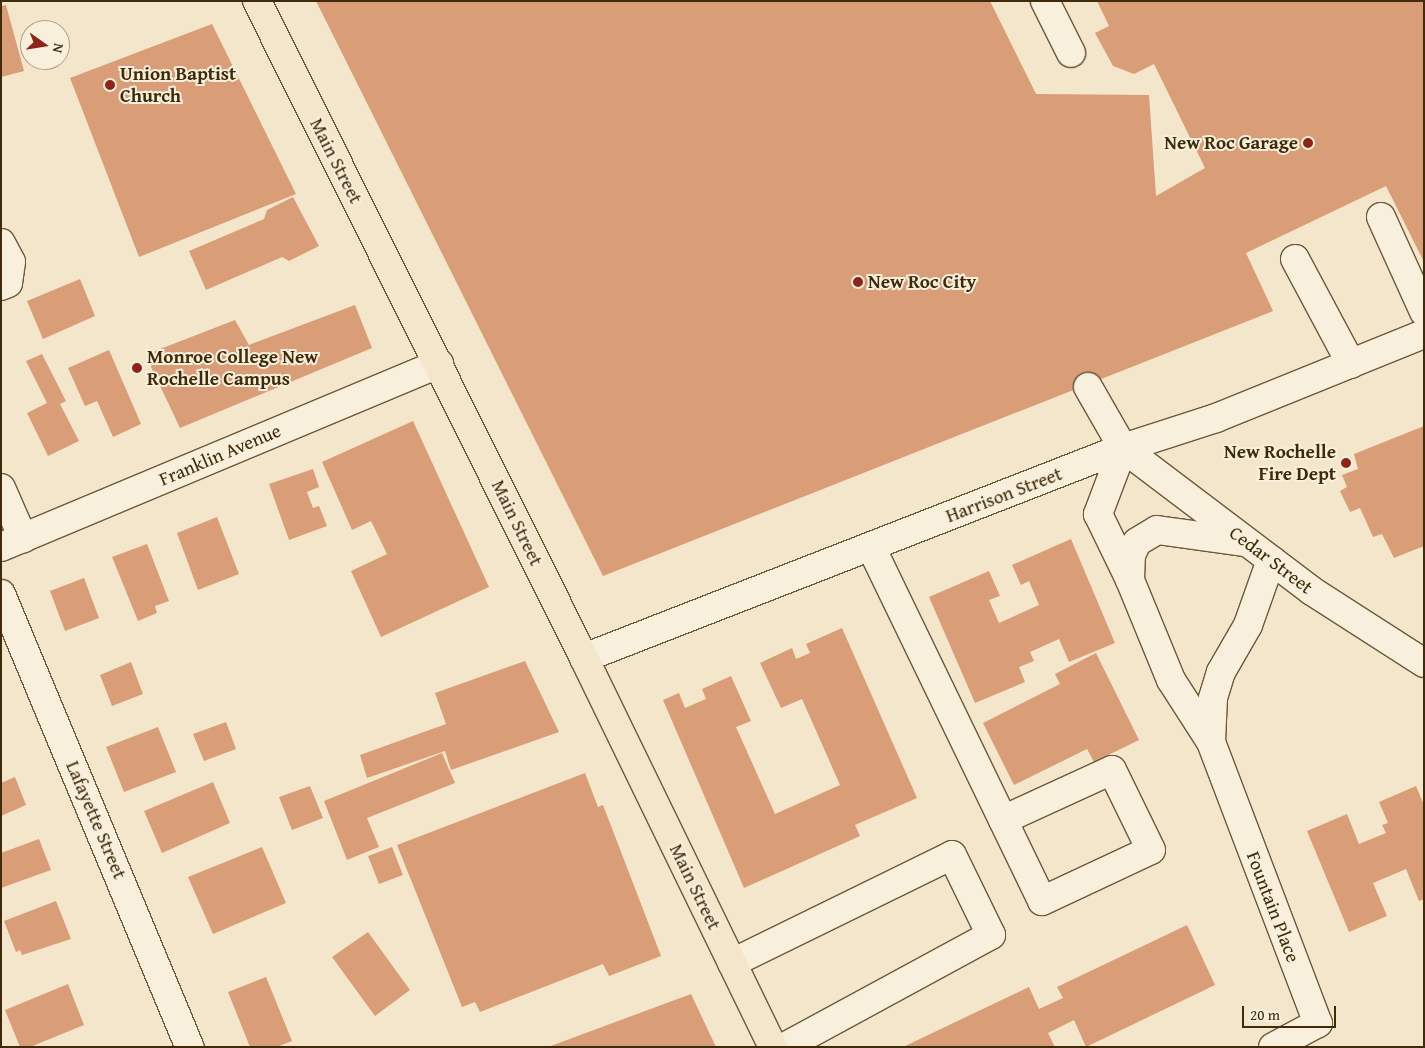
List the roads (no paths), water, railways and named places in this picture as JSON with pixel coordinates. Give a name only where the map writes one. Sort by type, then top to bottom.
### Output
[{"type":"main road","name":"Main Street","points":[[257,1],[584,658],[772,1047]]},
{"type":"street","points":[[1046,1],[1071,53]]},
{"type":"street","points":[[1381,218],[1424,312]]},
{"type":"street","points":[[1,243],[11,262],[8,283],[1,286]]},
{"type":"street","points":[[1295,259],[1351,364]]},
{"type":"street","name":"Harrison Street","points":[[584,658],[1123,448],[1216,418],[1424,334]]},
{"type":"street","name":"Franklin Avenue","points":[[12,542],[439,364]]},
{"type":"street","points":[[1088,387],[1123,448]]},
{"type":"street","name":"Cedar Street","points":[[1123,448],[1312,592],[1424,663]]},
{"type":"street","name":"Fountain Place","points":[[1123,448],[1098,514],[1130,580],[1170,680],[1211,742],[1318,1023],[1273,1047]]},
{"type":"street","points":[[1,488],[12,542]]},
{"type":"street","points":[[1130,580],[1131,555],[1136,542],[1157,530],[1180,531],[1249,543]]},
{"type":"street","points":[[871,547],[1042,901],[1151,850],[1112,770],[1003,820]]},
{"type":"street","name":"Fountain Place","points":[[1211,742],[1213,698],[1221,672],[1248,625],[1271,560]]},
{"type":"street","name":"Lafayette Street","points":[[1,594],[190,1047]]},
{"type":"street","points":[[732,963],[952,855],[991,935],[785,1047]]},
{"type":"place","name":"Union Baptist Church","points":[[110,85]]},
{"type":"place","name":"New Roc Garage","points":[[1308,143]]},
{"type":"place","name":"New Roc City","points":[[858,282]]},
{"type":"place","name":"Monroe College New Rochelle Campus","points":[[137,368]]},
{"type":"place","name":"New Rochelle Fire Dept","points":[[1346,463]]}]
